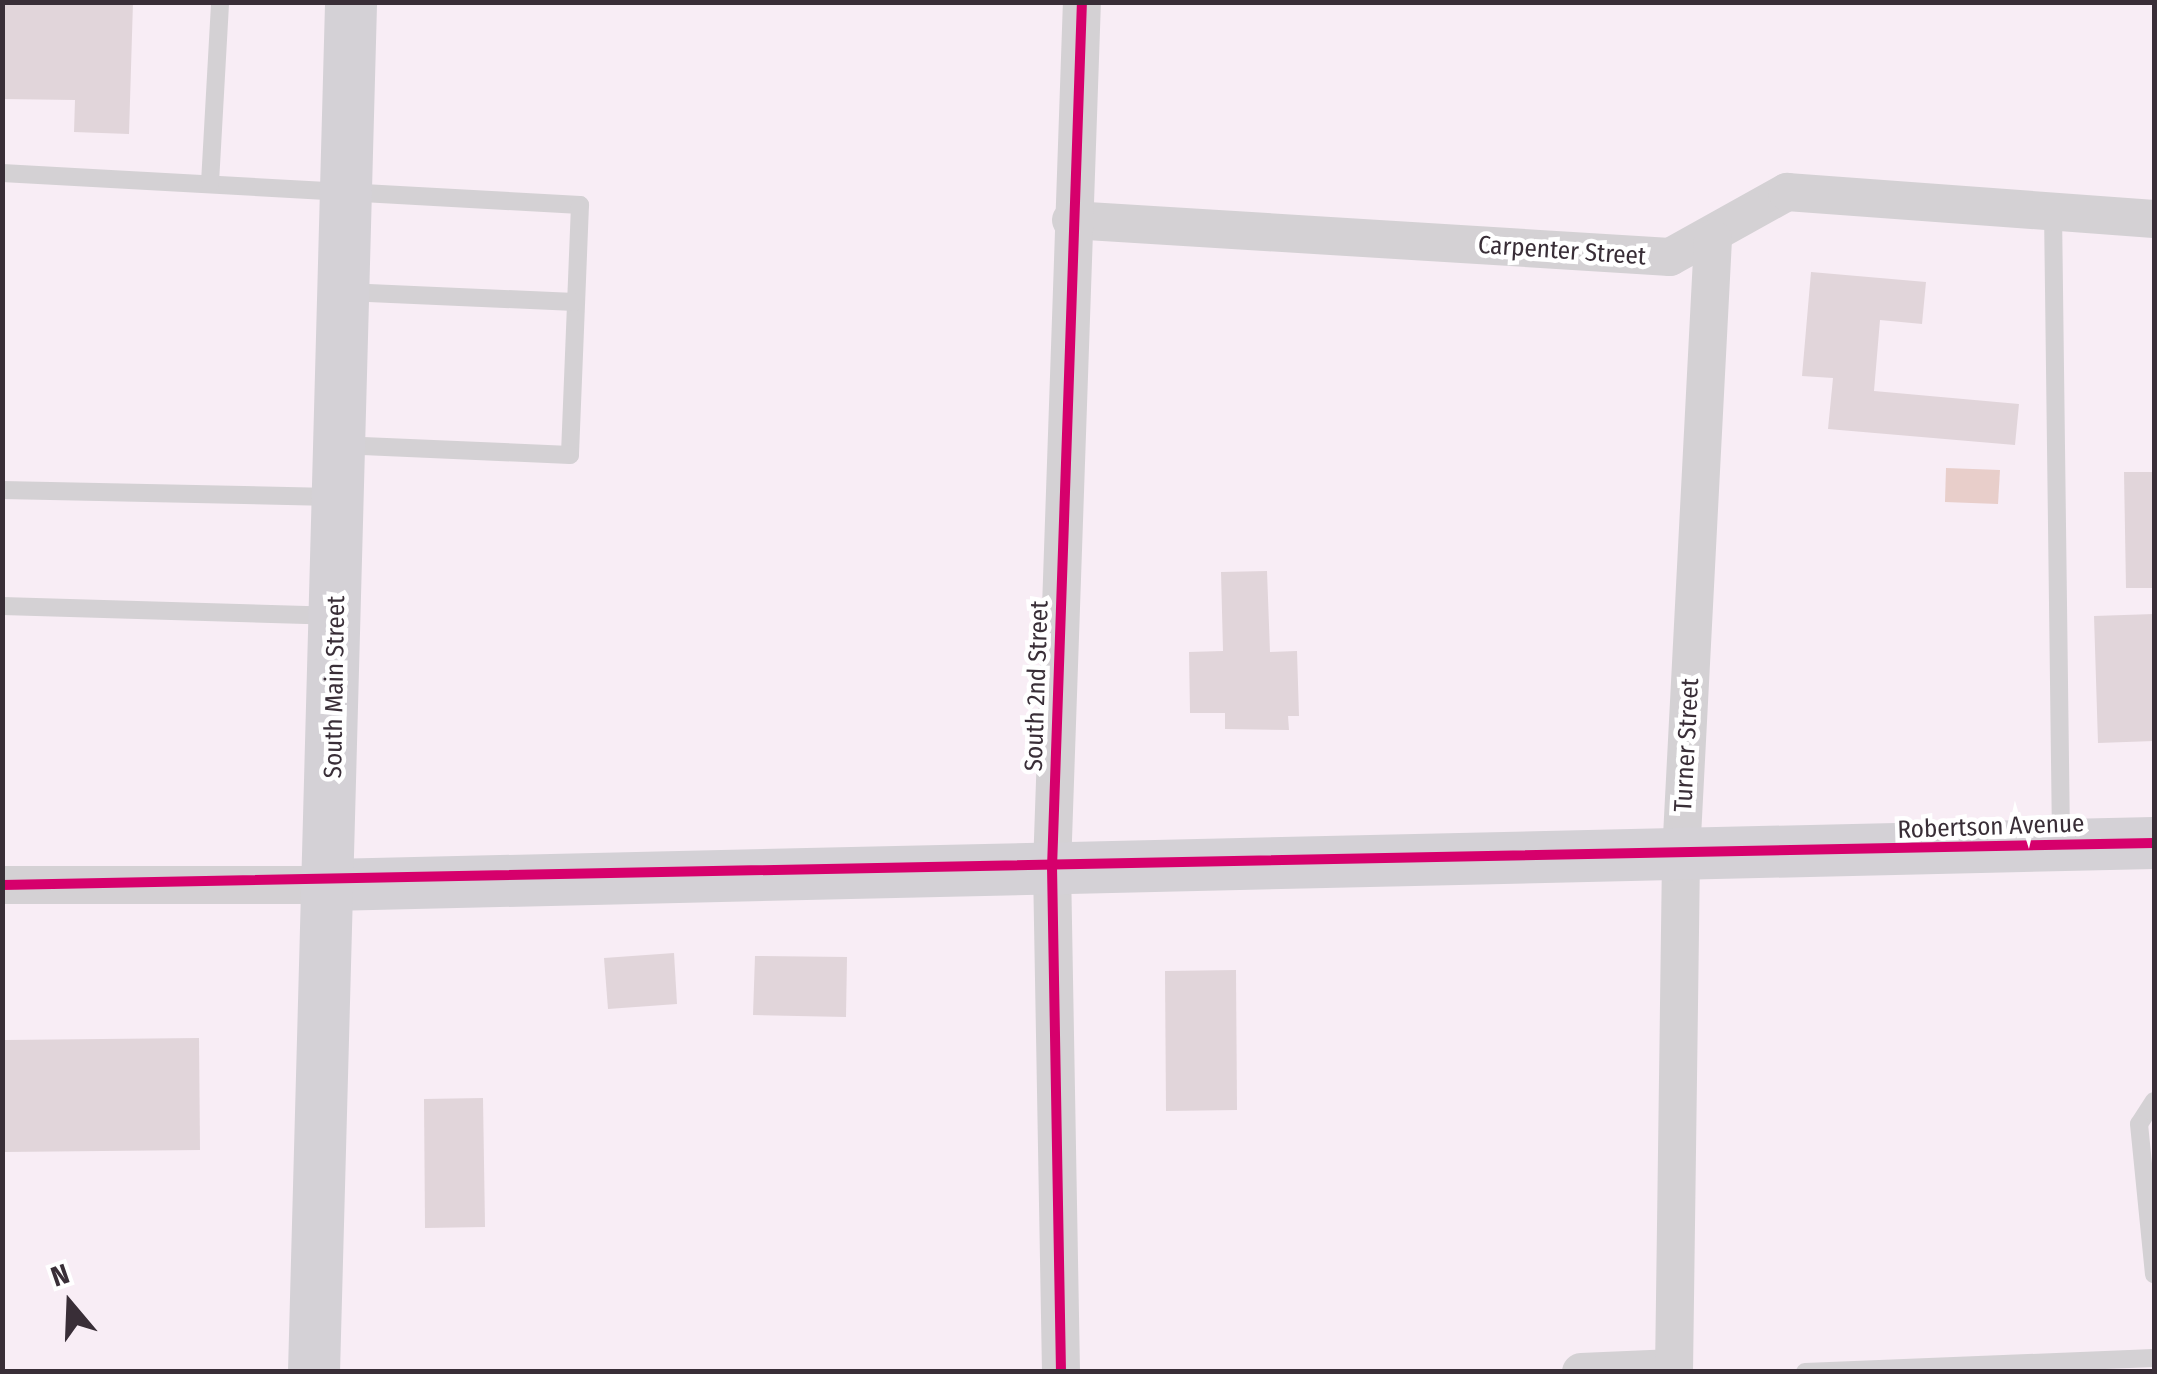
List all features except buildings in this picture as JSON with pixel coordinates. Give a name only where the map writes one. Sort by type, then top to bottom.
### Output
[{"type":"street","name":"South Main Street","points":[[314,1372],[351,2]]},
{"type":"street","name":"South 2nd Street","points":[[1061,1372],[1052,868],[1070,220],[1082,2]]},
{"type":"street","name":"Carpenter Street","points":[[1070,220],[1670,257],[1712,238],[1757,204],[1787,192],[2154,219]]},
{"type":"street","name":"Turner Street","points":[[1674,1370],[1681,856],[1712,238]]},
{"type":"street","name":"Robertson Avenue","points":[[330,885],[2154,843]]},
{"type":"street","points":[[2,885],[330,885]]},
{"type":"street","points":[[1580,1372],[1674,1370]]},
{"type":"lane","points":[[210,183],[220,2]]},
{"type":"lane","points":[[2,172],[580,206],[570,456],[340,445]]},
{"type":"lane","points":[[2053,212],[2061,846]]},
{"type":"lane","points":[[344,292],[575,302]]},
{"type":"lane","points":[[2,490],[339,498]]},
{"type":"lane","points":[[2,606],[337,616]]},
{"type":"lane","points":[[2154,1101],[2139,1124],[2154,1274]]},
{"type":"lane","points":[[1805,1372],[2154,1358]]},
{"type":"shaded area","points":[[1946,468],[2000,470],[1998,504],[1945,502]]},
{"type":"cycle path","points":[[1061,1372],[1052,868],[1082,2]]},
{"type":"cycle path","points":[[2,885],[2154,843]]}]
